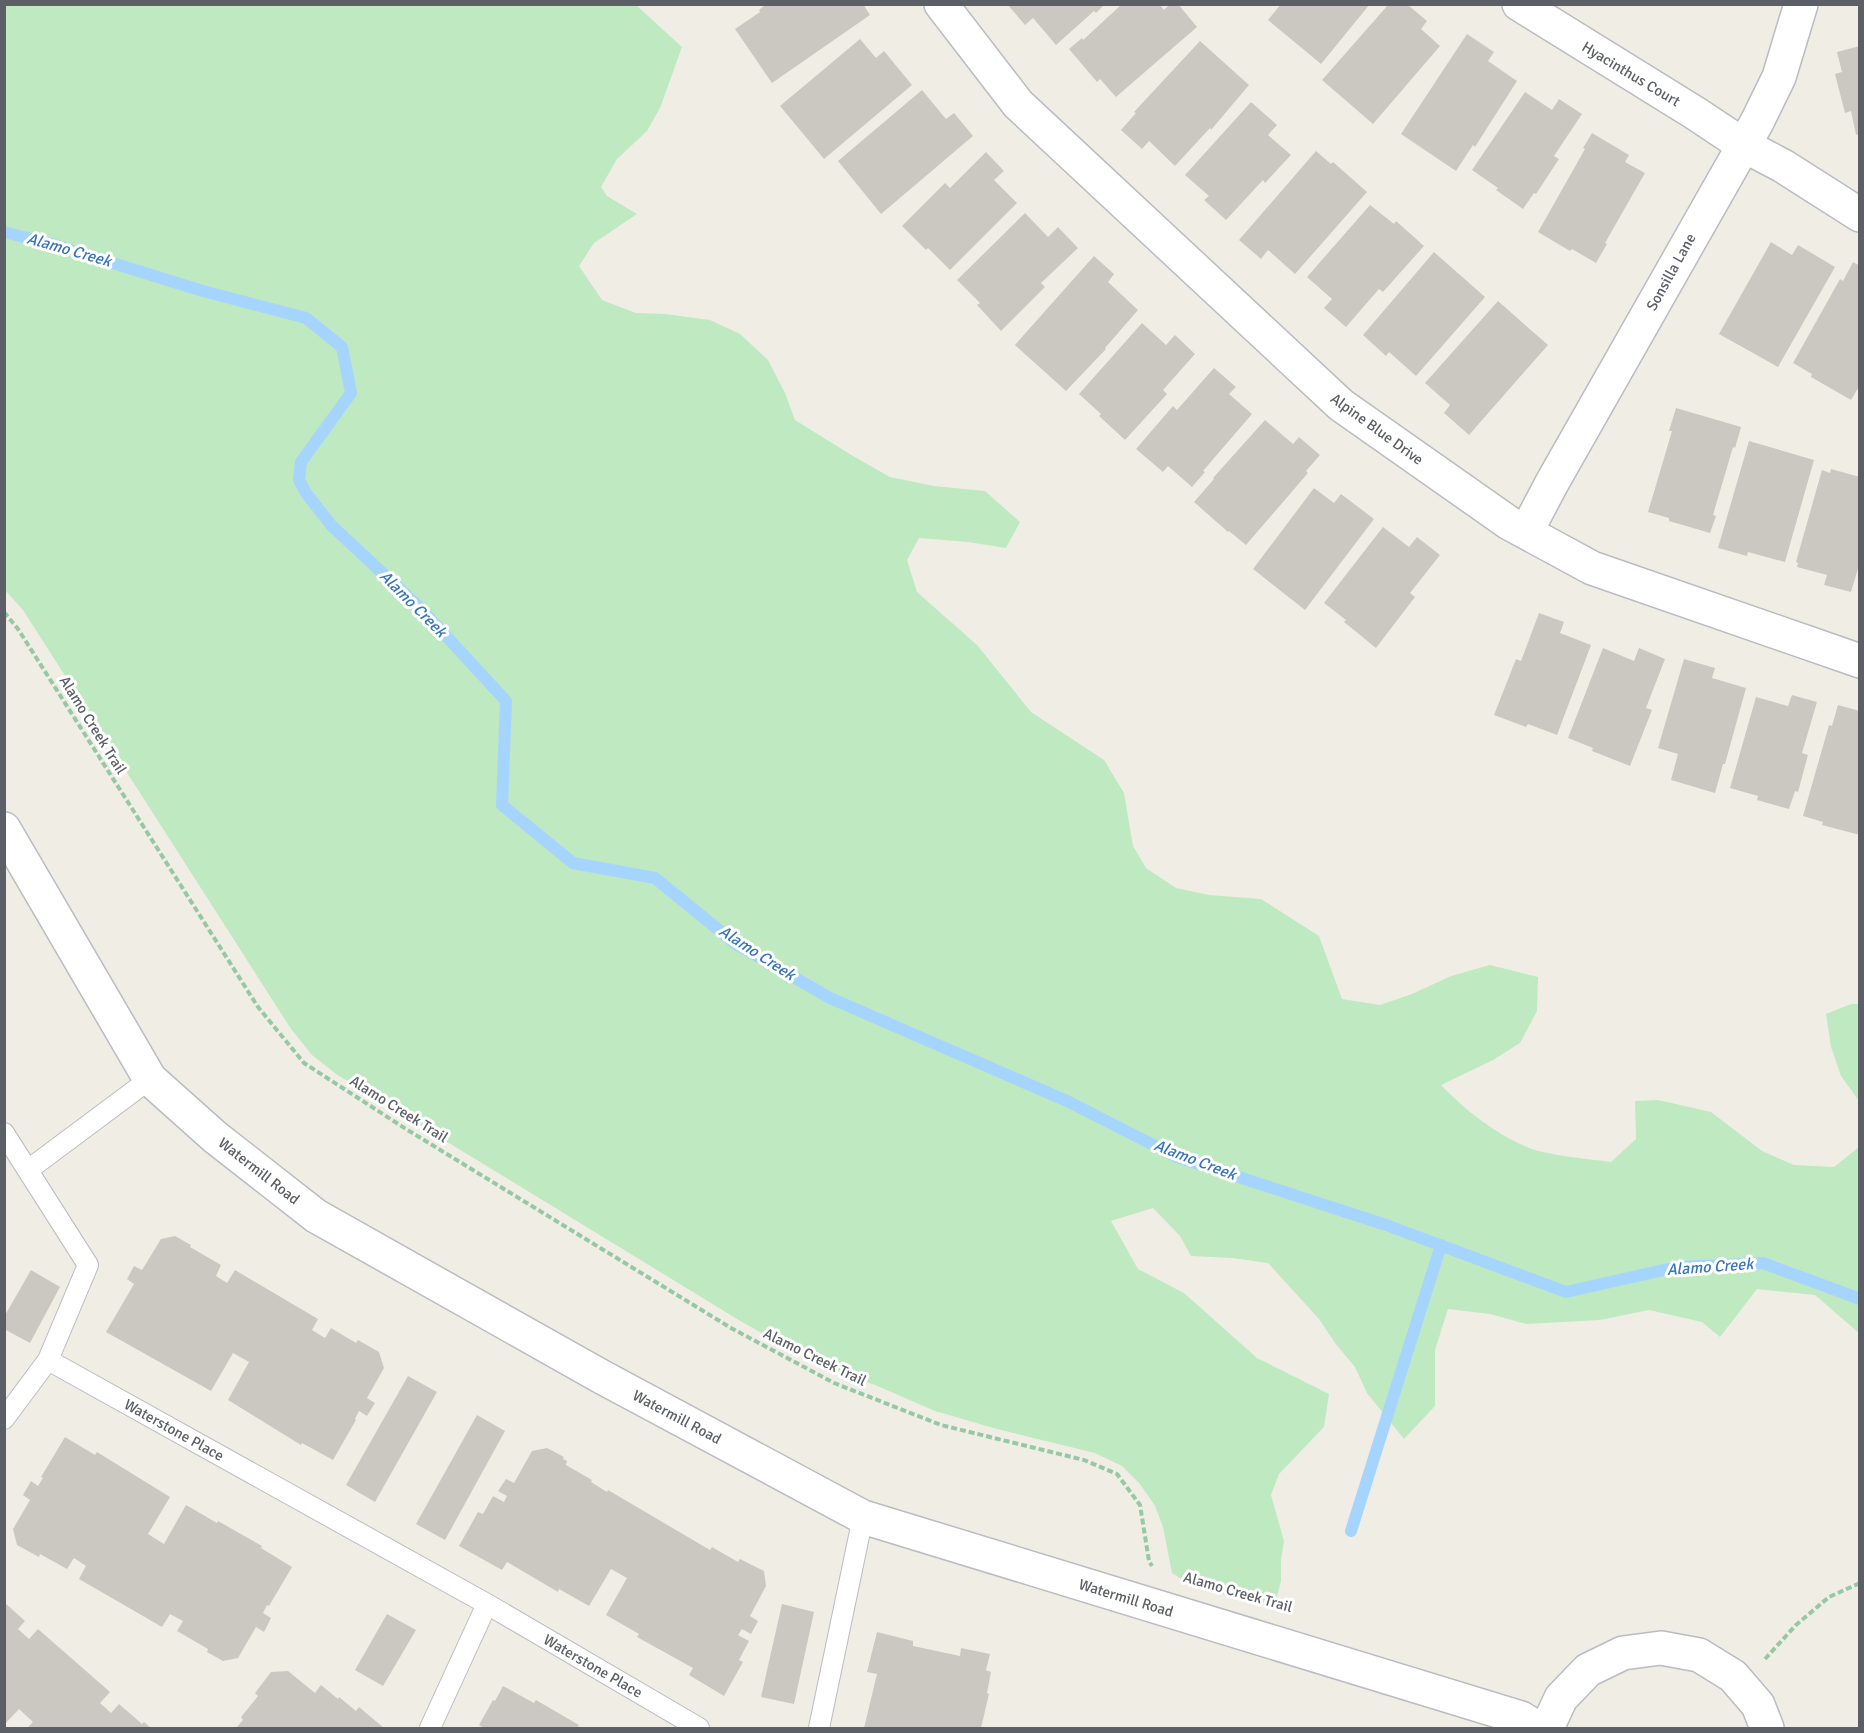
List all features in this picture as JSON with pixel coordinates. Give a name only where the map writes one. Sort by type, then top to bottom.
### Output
[{"type":"street","name":"Alpine Blue Drive","points":[[941,4],[1018,104],[1341,405],[1509,523],[1592,568],[1860,661]]},
{"type":"street","name":"Hyacinthus Court","points":[[1519,4],[1743,145],[1783,166],[1860,215]]},
{"type":"street","name":"Sonsilla Lane","points":[[1526,532],[1564,460],[1757,122],[1779,77],[1801,4]]},
{"type":"street","name":"Watermill Road","points":[[4,829],[150,1078],[215,1137],[316,1216],[602,1377],[863,1517],[1521,1718],[1536,1728]]},
{"type":"street","points":[[1546,1728],[1561,1698],[1588,1670],[1623,1653],[1661,1648],[1699,1655],[1733,1676],[1758,1705],[1767,1728]]},
{"type":"lane","points":[[28,1170],[150,1078]]},
{"type":"lane","points":[[4,1133],[88,1264],[48,1360],[4,1419]]},
{"type":"lane","name":"Waterstone Place","points":[[48,1360],[487,1604],[699,1728]]},
{"type":"lane","points":[[819,1728],[863,1517]]},
{"type":"lane","points":[[430,1728],[487,1604]]},
{"type":"path","name":"Alamo Creek Trail","points":[[4,612],[18,629],[258,1007],[304,1062],[406,1129],[721,1322],[834,1383],[941,1425],[1084,1460],[1118,1474],[1140,1505],[1149,1561],[1154,1568]]},
{"type":"path","points":[[1745,1690],[1760,1665],[1796,1625],[1829,1597],[1860,1583]]},
{"type":"green space","points":[[5,4],[636,5],[682,47],[660,108],[647,131],[617,159],[601,187],[607,196],[637,214],[594,243],[579,266],[602,300],[636,313],[710,320],[740,334],[768,360],[785,393],[795,420],[890,477],[934,486],[985,491],[1020,522],[1006,548],[919,538],[907,560],[917,592],[977,645],[1031,712],[1104,760],[1124,793],[1133,846],[1146,868],[1176,888],[1209,895],[1261,899],[1319,936],[1342,999],[1380,1005],[1412,994],[1451,976],[1490,965],[1538,977],[1537,1011],[1520,1043],[1493,1060],[1441,1085],[1495,1130],[1532,1149],[1611,1162],[1636,1139],[1635,1101],[1658,1100],[1711,1112],[1762,1151],[1794,1165],[1834,1167],[1859,1147],[1859,1333],[1815,1295],[1757,1289],[1720,1337],[1702,1322],[1649,1310],[1600,1320],[1526,1324],[1490,1314],[1448,1309],[1435,1350],[1435,1406],[1404,1439],[1367,1393],[1355,1367],[1319,1319],[1268,1263],[1191,1256],[1180,1236],[1153,1208],[1111,1221],[1138,1269],[1184,1293],[1257,1358],[1329,1394],[1324,1427],[1279,1474],[1271,1495],[1284,1541],[1281,1581],[1274,1608],[1206,1589],[1172,1573],[1163,1527],[1155,1506],[1140,1484],[1122,1466],[1095,1453],[935,1411],[818,1364],[742,1322],[336,1074],[312,1055],[291,1029],[23,610],[5,590]]},
{"type":"green space","points":[[1851,1004],[1859,1004],[1859,1101],[1841,1076],[1831,1047],[1826,1014]]},
{"type":"building","points":[[766,4],[863,4],[870,15],[772,83],[735,29],[760,12],[759,10]]},
{"type":"building","points":[[1007,4],[1105,4],[1056,45],[1033,18],[1025,25]]},
{"type":"building","points":[[1122,4],[1159,4],[1164,10],[1170,4],[1178,4],[1197,27],[1116,97],[1100,79],[1097,82],[1069,49],[1082,38],[1083,40]]},
{"type":"building","points":[[1281,4],[1370,4],[1321,64],[1268,20]]},
{"type":"building","points":[[1388,5],[1408,5],[1427,21],[1421,29],[1440,46],[1373,124],[1322,80]]},
{"type":"building","points":[[1467,34],[1494,52],[1488,61],[1517,81],[1475,147],[1473,145],[1456,171],[1401,134]]},
{"type":"building","points":[[860,39],[876,58],[884,51],[912,85],[824,159],[780,106]]},
{"type":"building","points":[[1200,41],[1249,85],[1211,130],[1210,128],[1175,166],[1149,141],[1142,149],[1121,130],[1136,113],[1134,112]]},
{"type":"building","points":[[1860,46],[1860,134],[1856,135],[1851,111],[1845,113],[1835,74],[1842,72],[1837,52]]},
{"type":"building","points":[[922,90],[946,119],[954,113],[973,136],[881,214],[838,161]]},
{"type":"building","points":[[1525,92],[1552,110],[1559,99],[1582,114],[1554,156],[1559,159],[1523,209],[1472,170]]},
{"type":"building","points":[[1251,102],[1277,125],[1268,135],[1291,155],[1265,183],[1263,180],[1226,220],[1204,200],[1209,196],[1185,175]]},
{"type":"building","points":[[1592,133],[1629,155],[1625,162],[1645,173],[1596,263],[1538,232]]},
{"type":"building","points":[[1316,151],[1331,164],[1333,162],[1367,192],[1295,274],[1268,250],[1261,259],[1239,240]]},
{"type":"building","points":[[986,152],[1004,171],[994,180],[1017,203],[950,270],[902,226],[945,183],[950,188]]},
{"type":"building","points":[[1370,205],[1394,224],[1396,221],[1424,246],[1383,292],[1379,289],[1346,327],[1324,308],[1332,299],[1307,277]]},
{"type":"building","points":[[1025,213],[1048,237],[1058,227],[1078,248],[1041,283],[1045,287],[1001,331],[977,305],[980,303],[957,280]]},
{"type":"building","points":[[1771,242],[1792,255],[1798,245],[1835,267],[1778,367],[1719,334]]},
{"type":"building","points":[[1434,252],[1485,297],[1416,376],[1389,352],[1386,356],[1363,335]]},
{"type":"building","points":[[1094,256],[1114,274],[1108,282],[1138,310],[1106,349],[1066,391],[1015,345]]},
{"type":"building","points":[[1853,262],[1860,266],[1860,385],[1851,400],[1811,377],[1812,374],[1793,363],[1840,279],[1843,281]]},
{"type":"building","points":[[1498,301],[1548,345],[1469,435],[1444,413],[1450,405],[1425,383]]},
{"type":"building","points":[[1142,323],[1166,345],[1175,335],[1195,354],[1163,390],[1167,394],[1125,440],[1079,394]]},
{"type":"building","points":[[1214,368],[1236,387],[1229,394],[1252,414],[1192,487],[1168,466],[1163,472],[1136,449],[1173,406],[1177,410]]},
{"type":"building","points":[[1676,408],[1741,427],[1713,515],[1716,516],[1710,533],[1648,512],[1672,431],[1669,431]]},
{"type":"building","points":[[1265,420],[1293,444],[1299,437],[1320,455],[1306,471],[1308,473],[1246,545],[1194,502]]},
{"type":"building","points":[[1749,441],[1814,460],[1785,562],[1748,552],[1747,556],[1718,548]]},
{"type":"building","points":[[1831,469],[1860,477],[1860,562],[1851,592],[1824,585],[1827,575],[1797,567],[1796,562],[1822,470],[1830,473]]},
{"type":"building","points":[[1314,488],[1334,503],[1341,494],[1374,519],[1305,610],[1253,569]]},
{"type":"building","points":[[1383,527],[1409,547],[1417,537],[1440,555],[1410,593],[1415,597],[1376,648],[1324,603]]},
{"type":"building","points":[[1539,613],[1564,622],[1560,633],[1591,645],[1557,735],[1494,715],[1516,659],[1521,661]]},
{"type":"building","points":[[1603,648],[1634,661],[1639,648],[1665,659],[1646,708],[1652,710],[1630,766],[1592,751],[1593,748],[1568,738]]},
{"type":"building","points":[[1684,659],[1715,668],[1712,678],[1746,688],[1715,793],[1671,780],[1678,754],[1658,748]]},
{"type":"building","points":[[1792,695],[1817,702],[1802,753],[1808,755],[1798,792],[1795,791],[1789,809],[1757,800],[1758,796],[1730,788],[1756,697],[1788,706]]},
{"type":"building","points":[[1838,705],[1860,711],[1860,835],[1822,825],[1823,822],[1803,816],[1829,725],[1832,726]]},
{"type":"building","points":[[175,1236],[221,1265],[216,1276],[227,1283],[235,1270],[318,1319],[312,1330],[325,1338],[331,1328],[356,1343],[358,1340],[379,1352],[384,1368],[367,1398],[375,1403],[367,1416],[359,1411],[333,1460],[302,1443],[301,1445],[228,1400],[249,1362],[233,1353],[211,1391],[106,1332],[134,1284],[127,1279],[134,1266],[142,1270],[161,1239]]},
{"type":"building","points":[[31,1270],[60,1287],[30,1343],[4,1329],[4,1317]]},
{"type":"building","points":[[408,1376],[437,1392],[375,1502],[346,1485]]},
{"type":"building","points":[[477,1415],[505,1431],[445,1540],[416,1524]]},
{"type":"building","points":[[65,1437],[95,1455],[97,1452],[170,1497],[148,1534],[164,1544],[186,1505],[262,1546],[261,1548],[292,1567],[263,1613],[271,1618],[264,1632],[256,1627],[238,1658],[223,1661],[207,1652],[208,1649],[177,1631],[183,1621],[170,1614],[162,1627],[79,1579],[86,1566],[74,1558],[67,1569],[40,1554],[39,1557],[17,1545],[13,1529],[30,1500],[23,1495],[31,1481],[38,1486]]},
{"type":"building","points":[[547,1448],[564,1457],[563,1459],[567,1461],[566,1465],[607,1492],[608,1490],[710,1550],[712,1547],[738,1562],[740,1559],[764,1571],[766,1586],[750,1616],[758,1621],[751,1634],[742,1629],[738,1635],[749,1641],[739,1660],[743,1662],[724,1696],[689,1675],[693,1668],[637,1637],[639,1634],[606,1615],[627,1578],[611,1569],[589,1606],[559,1589],[558,1592],[507,1562],[502,1570],[459,1546],[478,1512],[483,1514],[493,1496],[504,1502],[507,1496],[498,1491],[506,1479],[514,1483],[532,1451]]},
{"type":"building","points":[[4,1602],[25,1621],[18,1629],[29,1639],[38,1629],[110,1692],[100,1703],[111,1713],[119,1704],[142,1724],[144,1722],[151,1728],[27,1728],[33,1722],[19,1709],[4,1725]]},
{"type":"building","points":[[782,1604],[814,1612],[794,1704],[761,1697]]},
{"type":"building","points":[[387,1614],[416,1630],[383,1686],[355,1670]]},
{"type":"building","points":[[877,1632],[913,1641],[913,1646],[960,1656],[961,1648],[990,1654],[986,1670],[991,1672],[987,1693],[989,1694],[981,1728],[864,1728],[877,1674],[867,1672]]},
{"type":"building","points":[[288,1671],[315,1693],[321,1685],[356,1711],[359,1707],[384,1728],[236,1728],[243,1720],[241,1717],[258,1696],[255,1693],[271,1672]]},
{"type":"building","points":[[503,1686],[534,1703],[536,1700],[579,1725],[577,1728],[481,1728],[479,1725]]},
{"type":"waterway","name":"Alamo Creek","points":[[4,232],[51,244],[203,291],[306,318],[342,347],[351,393],[301,462],[299,480],[306,493],[331,525],[423,611],[506,701],[502,805],[573,863],[655,878],[736,944],[830,998],[1067,1101],[1177,1157],[1386,1225],[1566,1292],[1677,1267],[1763,1263],[1860,1299]]},
{"type":"waterway","points":[[1351,1531],[1441,1245]]}]
